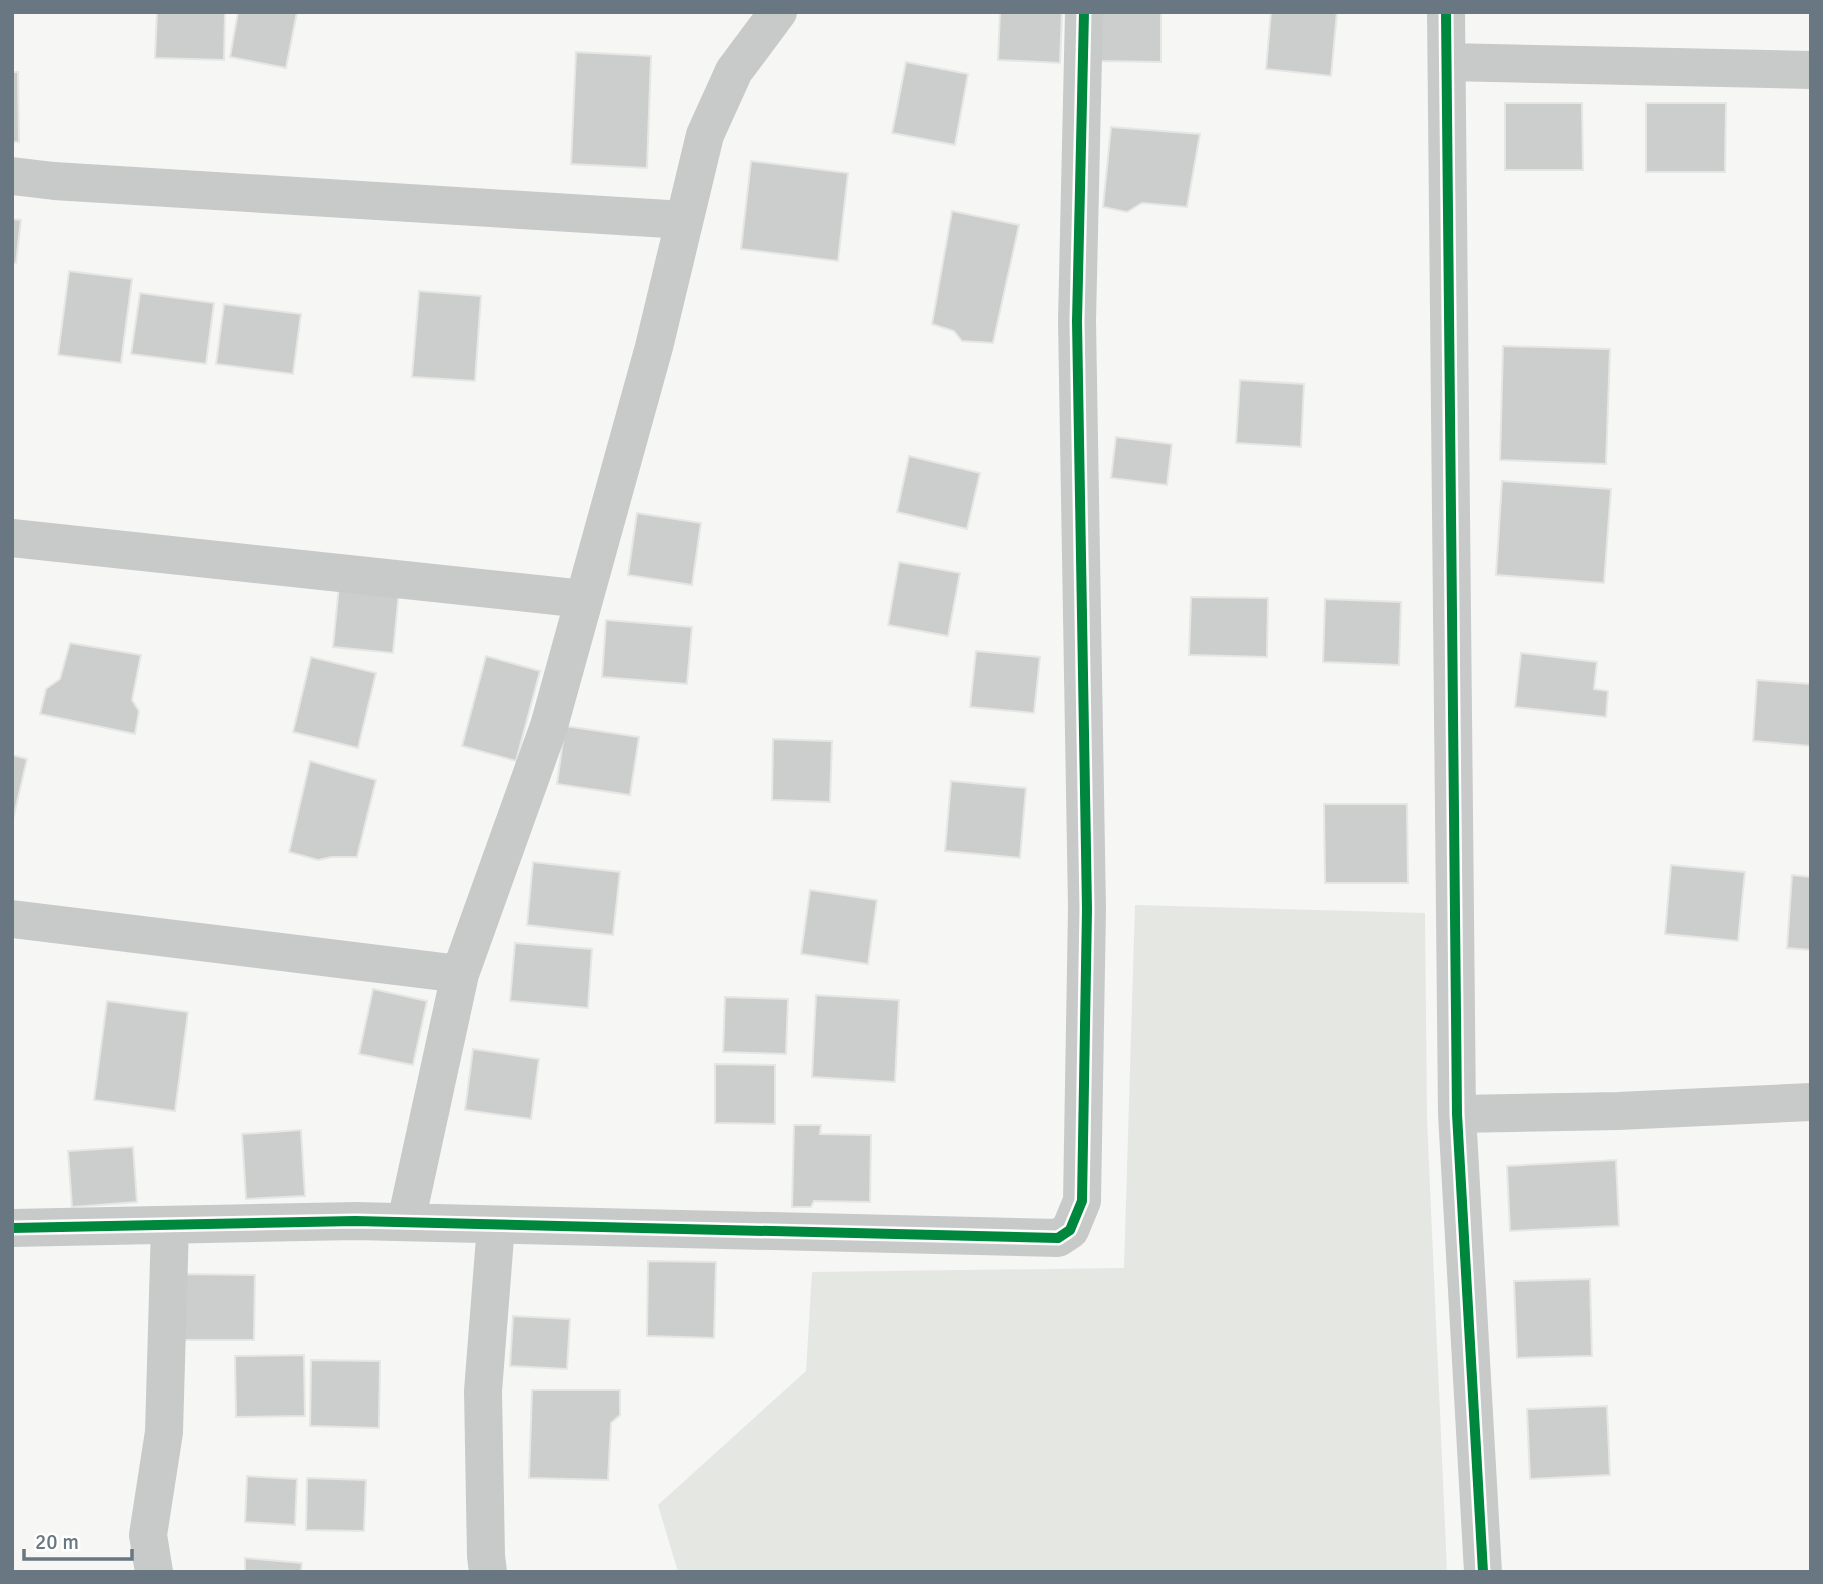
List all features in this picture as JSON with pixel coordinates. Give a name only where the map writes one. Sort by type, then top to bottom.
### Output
[{"type":"street","points":[[406,1222],[460,974],[549,726],[654,347],[705,135],[734,71],[778,12]]},
{"type":"street","points":[[12,1228],[406,1222],[1058,1238],[1070,1230],[1083,1201],[1087,909],[1077,321],[1084,12]]},
{"type":"street","points":[[1447,12],[1457,1114],[1483,1572]]},
{"type":"street","points":[[1447,62],[1811,70]]},
{"type":"street","points":[[12,176],[54,181],[684,220]]},
{"type":"street","points":[[12,538],[584,599]]},
{"type":"street","points":[[12,919],[460,974]]},
{"type":"street","points":[[1457,1114],[1618,1111],[1811,1102]]},
{"type":"street","points":[[154,1572],[148,1535],[164,1432],[170,1225]]},
{"type":"street","points":[[488,1572],[483,1391],[496,1225]]},
{"type":"shaded area","points":[[1135,905],[1425,913],[1427,1119],[1447,1572],[678,1572],[658,1505],[806,1371],[812,1272],[1124,1268]]},
{"type":"building","points":[[157,12],[225,12],[224,60],[155,58]]},
{"type":"building","points":[[238,12],[297,12],[286,68],[230,57]]},
{"type":"building","points":[[1000,12],[1062,12],[1060,63],[998,60]]},
{"type":"building","points":[[1098,12],[1161,12],[1161,62],[1098,61]]},
{"type":"building","points":[[1271,12],[1337,12],[1331,76],[1266,69]]},
{"type":"building","points":[[576,52],[651,56],[647,168],[571,164]]},
{"type":"building","points":[[906,62],[968,74],[955,145],[892,133]]},
{"type":"building","points":[[12,72],[18,72],[19,142],[12,142]]},
{"type":"building","points":[[1505,103],[1582,103],[1583,170],[1505,170]]},
{"type":"building","points":[[1646,103],[1726,103],[1725,172],[1646,172]]},
{"type":"building","points":[[1111,127],[1200,134],[1187,207],[1142,203],[1127,212],[1103,207]]},
{"type":"building","points":[[751,161],[848,173],[838,261],[741,249]]},
{"type":"building","points":[[952,211],[1019,225],[993,343],[962,341],[954,331],[932,324]]},
{"type":"building","points":[[12,219],[21,220],[16,263],[12,263]]},
{"type":"building","points":[[69,271],[132,279],[121,363],[58,355]]},
{"type":"building","points":[[419,291],[481,296],[475,381],[412,377]]},
{"type":"building","points":[[140,293],[214,303],[206,364],[131,354]]},
{"type":"building","points":[[224,304],[301,314],[293,374],[216,364]]},
{"type":"building","points":[[1503,346],[1610,349],[1606,464],[1500,460]]},
{"type":"building","points":[[1240,380],[1304,384],[1301,447],[1236,443]]},
{"type":"building","points":[[1116,437],[1172,444],[1167,485],[1111,478]]},
{"type":"building","points":[[909,456],[980,473],[967,529],[897,512]]},
{"type":"building","points":[[1502,481],[1611,489],[1604,583],[1496,575]]},
{"type":"building","points":[[637,513],[701,523],[692,585],[628,575]]},
{"type":"building","points":[[899,562],[960,573],[948,636],[888,625]]},
{"type":"building","points":[[339,585],[399,591],[393,653],[333,647]]},
{"type":"building","points":[[1191,597],[1268,598],[1267,657],[1189,655]]},
{"type":"building","points":[[1325,599],[1401,602],[1399,665],[1323,662]]},
{"type":"building","points":[[606,620],[692,627],[687,684],[602,677]]},
{"type":"building","points":[[70,643],[141,655],[132,700],[139,711],[135,734],[40,714],[46,689],[60,679]]},
{"type":"building","points":[[976,651],[1040,657],[1034,713],[970,707]]},
{"type":"building","points":[[1521,653],[1597,662],[1594,689],[1608,691],[1606,717],[1515,707]]},
{"type":"building","points":[[486,656],[540,671],[516,761],[462,746]]},
{"type":"building","points":[[311,657],[376,673],[358,748],[293,732]]},
{"type":"building","points":[[1757,680],[1811,684],[1811,746],[1753,741]]},
{"type":"building","points":[[565,726],[639,737],[630,795],[557,784]]},
{"type":"building","points":[[773,739],[832,741],[830,802],[772,800]]},
{"type":"building","points":[[12,755],[27,759],[12,824]]},
{"type":"building","points":[[310,761],[376,780],[357,857],[318,860],[289,852]]},
{"type":"building","points":[[951,781],[1026,788],[1020,858],[945,851]]},
{"type":"building","points":[[1324,804],[1407,804],[1408,883],[1325,883]]},
{"type":"building","points":[[533,862],[620,872],[613,935],[527,925]]},
{"type":"building","points":[[1671,865],[1745,872],[1738,941],[1665,934]]},
{"type":"building","points":[[1792,875],[1811,877],[1811,950],[1787,948]]},
{"type":"building","points":[[810,890],[877,900],[868,964],[801,954]]},
{"type":"building","points":[[515,943],[592,949],[588,1008],[510,1001]]},
{"type":"building","points":[[373,989],[427,1001],[413,1065],[359,1054]]},
{"type":"building","points":[[816,995],[899,1000],[895,1082],[812,1077]]},
{"type":"building","points":[[725,997],[788,999],[786,1054],[723,1052]]},
{"type":"building","points":[[107,1001],[188,1012],[175,1111],[94,1100]]},
{"type":"building","points":[[473,1049],[539,1059],[531,1119],[465,1110]]},
{"type":"building","points":[[715,1064],[775,1065],[775,1124],[715,1123]]},
{"type":"building","points":[[794,1125],[821,1125],[820,1134],[871,1135],[870,1202],[814,1201],[811,1207],[792,1207]]},
{"type":"building","points":[[301,1130],[305,1196],[246,1199],[242,1134]]},
{"type":"building","points":[[133,1147],[137,1202],[72,1207],[68,1151]]},
{"type":"building","points":[[1616,1160],[1619,1226],[1510,1231],[1507,1166]]},
{"type":"building","points":[[648,1261],[716,1262],[714,1338],[647,1336]]},
{"type":"building","points":[[184,1274],[255,1275],[254,1340],[184,1340]]},
{"type":"building","points":[[1590,1279],[1592,1356],[1517,1358],[1514,1281]]},
{"type":"building","points":[[513,1316],[570,1319],[567,1369],[510,1366]]},
{"type":"building","points":[[304,1355],[305,1416],[236,1417],[235,1356]]},
{"type":"building","points":[[311,1360],[380,1361],[379,1428],[310,1426]]},
{"type":"building","points":[[532,1390],[620,1390],[620,1415],[611,1423],[608,1480],[529,1478]]},
{"type":"building","points":[[1607,1406],[1610,1475],[1530,1479],[1527,1409]]},
{"type":"building","points":[[247,1476],[297,1479],[295,1525],[245,1522]]},
{"type":"building","points":[[307,1478],[366,1480],[364,1531],[306,1530]]},
{"type":"building","points":[[245,1558],[302,1563],[301,1572],[245,1572]]},
{"type":"cycle path","points":[[12,1228],[355,1221],[1058,1238],[1070,1230],[1082,1201],[1087,909],[1077,321],[1084,12]]},
{"type":"cycle path","points":[[1446,12],[1457,1114],[1483,1572]]}]
